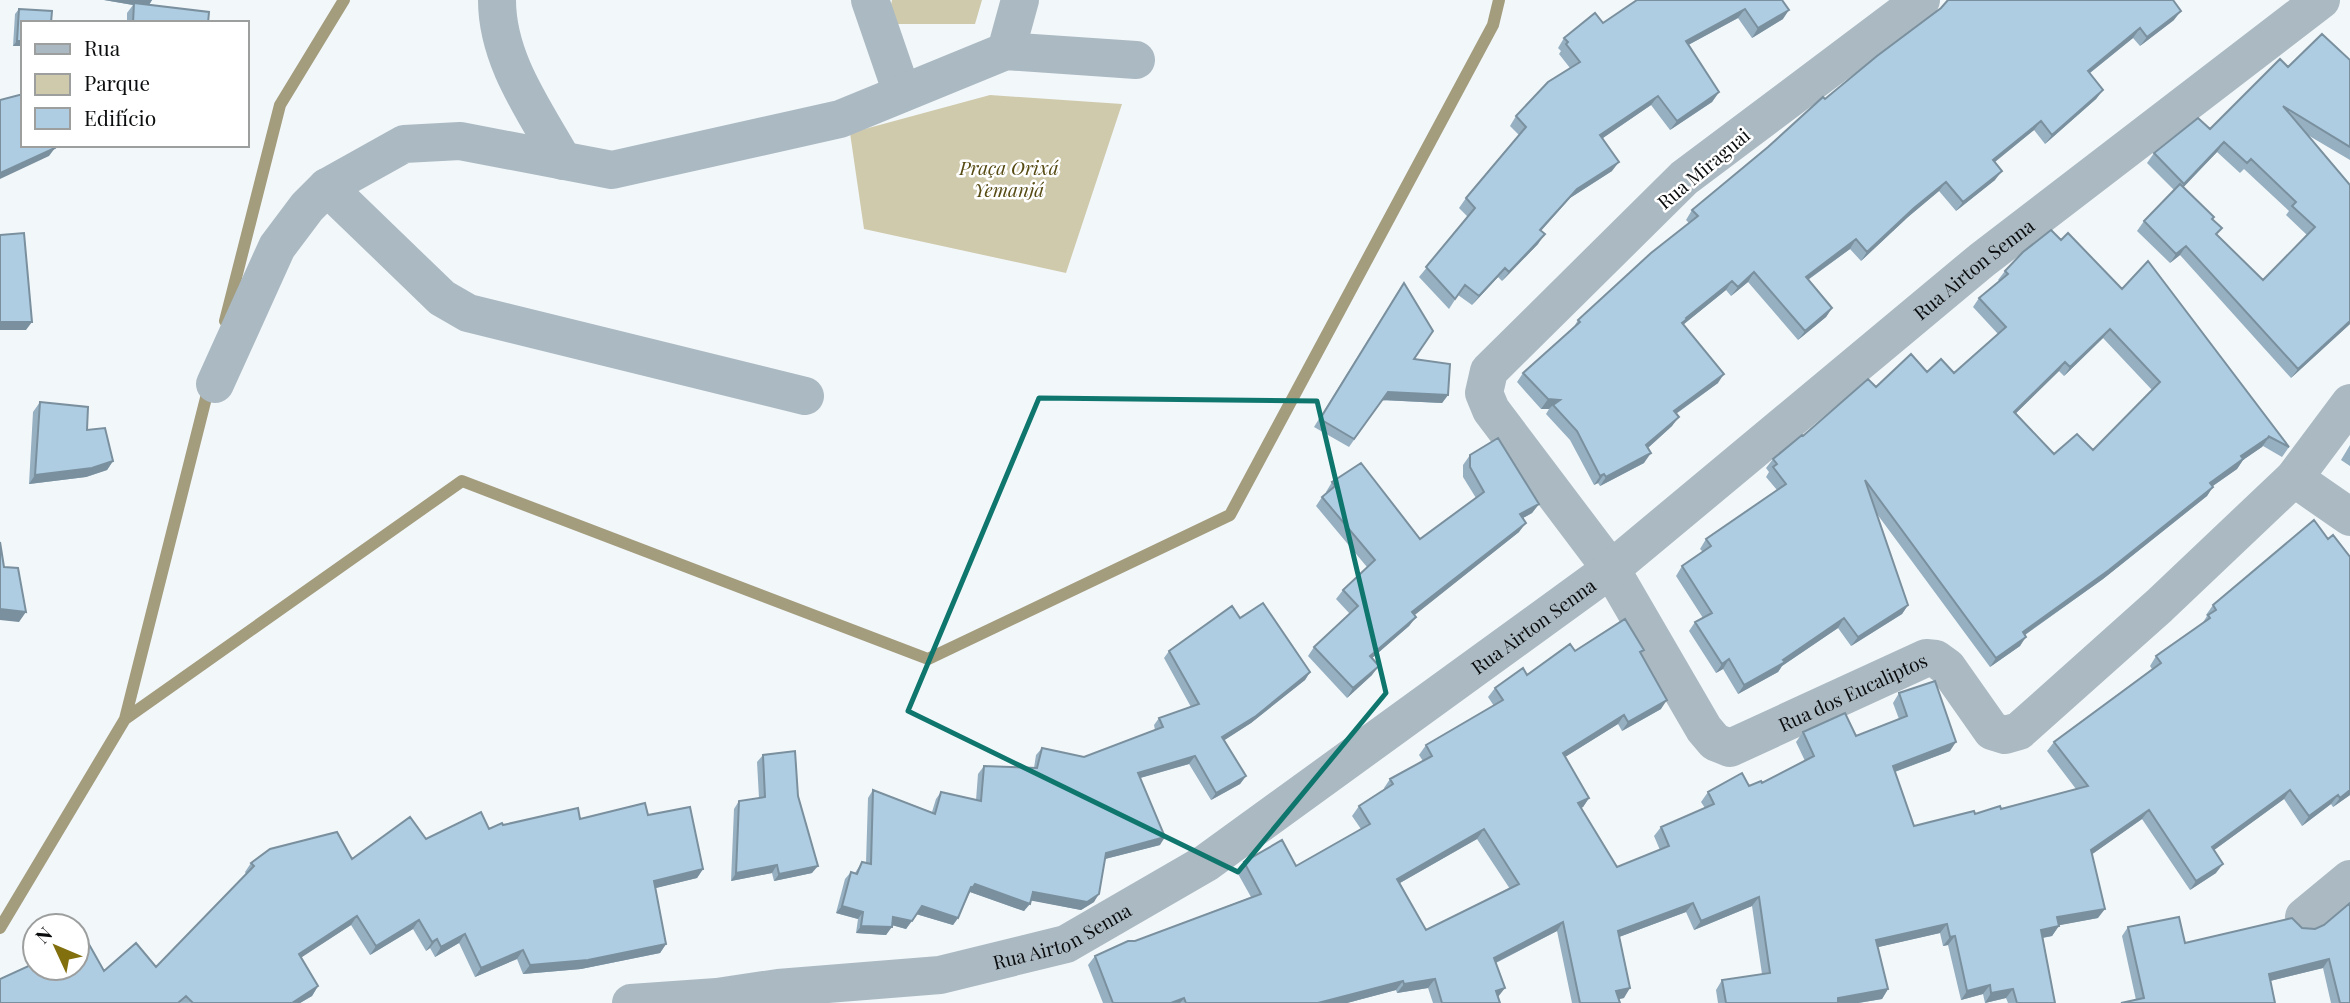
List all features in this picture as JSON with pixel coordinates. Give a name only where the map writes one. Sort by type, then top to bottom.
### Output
[{"type":"street","points":[[496,0],[497,16],[509,65],[563,161]]},
{"type":"street","points":[[870,0],[902,93]]},
{"type":"street","points":[[1006,51],[1020,0]]},
{"type":"street","name":"Rua Miraguai","points":[[1484,393],[1489,371],[1684,178],[1921,0]]},
{"type":"street","name":"Rua Airton Senna","points":[[631,1003],[940,975],[1066,944],[1206,863],[1611,569],[1982,260],[2321,0]]},
{"type":"street","points":[[215,384],[277,247],[307,206],[327,187],[404,145],[460,141],[612,170],[841,119],[1006,51],[1136,60]]},
{"type":"street","points":[[327,187],[442,298],[468,313],[805,396]]},
{"type":"street","name":"Rua dos Eucaliptos","points":[[1484,393],[1491,410],[1611,569],[1704,729],[1715,742],[1730,748],[1926,658],[1936,659],[1947,667],[1992,731],[2005,735],[2018,731],[2159,606],[2294,478]]},
{"type":"street","points":[[2350,404],[2294,478],[2350,517]]},
{"type":"street","points":[[2304,917],[2350,879]]},
{"type":"highlighted area","points":[[1039,398],[1317,401],[1386,693],[1238,872],[908,711]]},
{"type":"green space","points":[[892,0],[982,0],[975,24],[887,24]]},
{"type":"green space","name":"Praça Orixá Yemanjá","points":[[990,95],[1122,104],[1066,273],[864,229],[850,133]]},
{"type":"building","points":[[1637,0],[1782,0],[1789,10],[1758,28],[1745,9],[1686,41],[1719,92],[1677,121],[1658,96],[1600,135],[1619,162],[1577,189],[1540,230],[1545,234],[1509,272],[1505,268],[1479,296],[1465,285],[1455,299],[1426,267],[1475,208],[1466,198],[1526,127],[1516,116],[1548,82],[1580,62],[1564,38],[1595,13],[1603,23]]},
{"type":"building","points":[[1948,0],[2173,0],[2181,11],[2147,37],[2140,28],[2088,71],[2103,90],[2052,135],[2041,121],[1993,160],[2002,171],[1963,202],[1946,182],[1867,252],[1856,239],[1806,277],[1832,308],[1805,331],[1754,272],[1738,287],[1732,281],[1682,323],[1724,374],[1674,411],[1679,417],[1646,445],[1651,453],[1606,477],[1604,474],[1600,476],[1577,431],[1553,405],[1560,400],[1548,399],[1523,373],[1651,253],[1698,216],[1692,210],[1823,97],[1825,99]]},
{"type":"building","points":[[134,3],[209,12],[208,21],[133,21]]},
{"type":"building","points":[[19,9],[52,11],[51,21],[21,21],[21,41],[17,41]]},
{"type":"building","points":[[2322,34],[2350,60],[2350,147],[2283,106],[2350,185],[2350,321],[2298,369],[2186,246],[2176,254],[2144,221],[2180,184],[2222,228],[2216,234],[2263,280],[2315,227],[2292,206],[2296,202],[2251,159],[2247,163],[2224,142],[2184,184],[2154,153],[2198,118],[2210,129],[2280,59],[2288,67]]},
{"type":"building","points":[[21,95],[21,147],[55,148],[0,173],[0,100]]},
{"type":"building","points":[[2051,230],[2061,240],[2068,233],[2122,289],[2148,261],[2289,447],[2268,436],[2241,456],[2243,459],[2210,483],[2213,487],[2109,570],[2023,632],[2026,637],[1996,658],[1865,480],[1908,605],[1858,637],[1844,618],[1783,660],[1785,662],[1744,685],[1729,659],[1722,664],[1695,622],[1712,613],[1682,566],[1711,546],[1706,539],[1786,484],[1773,467],[1777,464],[1773,459],[1868,379],[1876,387],[1911,354],[1927,372],[1941,359],[1954,373],[2006,327],[1979,298],[2008,274],[2005,271],[2023,252]],"holes":[[[2110,329],[2160,382],[2093,450],[2077,434],[2054,454],[2014,412],[2065,362],[2070,367]]]},
{"type":"building","points":[[24,233],[32,322],[0,322],[0,235]]},
{"type":"building","points":[[1404,283],[1433,331],[1414,359],[1450,364],[1448,395],[1388,392],[1354,439],[1320,419]]},
{"type":"building","points":[[40,402],[88,407],[87,430],[105,428],[113,461],[92,468],[35,475]]},
{"type":"building","points":[[1498,438],[1539,504],[1520,514],[1526,523],[1412,612],[1416,617],[1370,656],[1379,666],[1353,688],[1314,647],[1358,606],[1343,590],[1375,560],[1322,497],[1335,486],[1332,482],[1361,463],[1420,539],[1484,492],[1470,467],[1470,455]]},
{"type":"building","points":[[2314,520],[2328,539],[2333,535],[2350,557],[2350,790],[2340,798],[2338,795],[2309,816],[2290,790],[2212,847],[2223,864],[2196,881],[2149,810],[2091,850],[2105,909],[2057,917],[2059,926],[2041,930],[2055,1003],[2017,1003],[2013,989],[1991,993],[1990,985],[1967,991],[1955,936],[1950,937],[1947,924],[1876,940],[1888,989],[1838,998],[1838,1003],[1726,1003],[1722,980],[1770,973],[1759,897],[1701,921],[1693,903],[1618,931],[1630,988],[1616,991],[1620,1003],[1580,1003],[1563,922],[1494,958],[1505,988],[1496,991],[1500,1003],[1442,1003],[1435,979],[1404,984],[1403,981],[1318,1003],[1186,1003],[1184,998],[1171,1003],[1113,1003],[1095,956],[1128,941],[1135,941],[1261,894],[1244,862],[1282,840],[1296,866],[1370,824],[1359,806],[1393,784],[1390,779],[1432,756],[1426,745],[1503,700],[1495,688],[1523,668],[1527,675],[1570,644],[1575,651],[1625,619],[1644,650],[1640,652],[1667,700],[1628,722],[1624,715],[1563,753],[1589,798],[1578,803],[1617,867],[1669,846],[1661,827],[1714,804],[1708,792],[1742,773],[1749,786],[1761,781],[1762,783],[1814,756],[1803,732],[1845,713],[1856,736],[1907,716],[1899,693],[1935,681],[1956,742],[1893,766],[1914,826],[1974,811],[1975,814],[2000,806],[2001,809],[2088,786],[2054,742],[2161,663],[2156,656],[2210,618],[2208,615],[2216,610],[2213,605]],"holes":[[[1484,829],[1519,884],[1426,930],[1397,879]]]},
{"type":"building","points":[[0,542],[4,567],[18,568],[26,612],[0,609]]},
{"type":"building","points":[[1263,603],[1310,672],[1256,716],[1222,737],[1246,776],[1216,793],[1195,756],[1138,773],[1165,837],[1106,853],[1099,894],[1087,902],[1033,892],[1030,904],[975,884],[971,887],[958,918],[922,906],[912,921],[893,917],[892,927],[861,926],[863,912],[842,906],[851,872],[857,874],[862,862],[871,864],[873,790],[935,814],[941,792],[981,801],[984,766],[1037,768],[1042,748],[1084,757],[1163,727],[1159,718],[1199,704],[1169,651],[1232,606],[1240,618]]},
{"type":"building","points":[[795,751],[798,796],[818,866],[779,874],[777,865],[736,873],[739,801],[765,797],[763,755]]},
{"type":"building","points":[[645,803],[648,815],[690,807],[703,869],[654,881],[666,944],[588,960],[530,965],[523,950],[481,968],[465,934],[441,947],[437,939],[432,942],[419,920],[376,946],[357,916],[299,954],[318,986],[292,1003],[193,1003],[186,996],[178,1003],[0,1003],[0,979],[21,969],[21,982],[91,982],[91,948],[104,971],[136,943],[156,967],[254,866],[251,863],[270,849],[337,832],[352,859],[410,817],[426,839],[481,812],[489,829],[502,823],[503,825],[578,808],[580,819]]},
{"type":"building","points":[[2350,903],[2350,1003],[2340,1003],[2329,959],[2269,974],[2275,1003],[2121,1003],[2144,998],[2128,927],[2179,917],[2185,943],[2292,918],[2302,928],[2315,929],[2324,925]]},
{"type":"waterway","points":[[225,321],[280,105],[344,0]]},
{"type":"waterway","points":[[125,719],[462,481],[928,659],[1230,515],[1493,25],[1499,0]]},
{"type":"waterway","points":[[0,928],[125,719],[209,386]]}]
